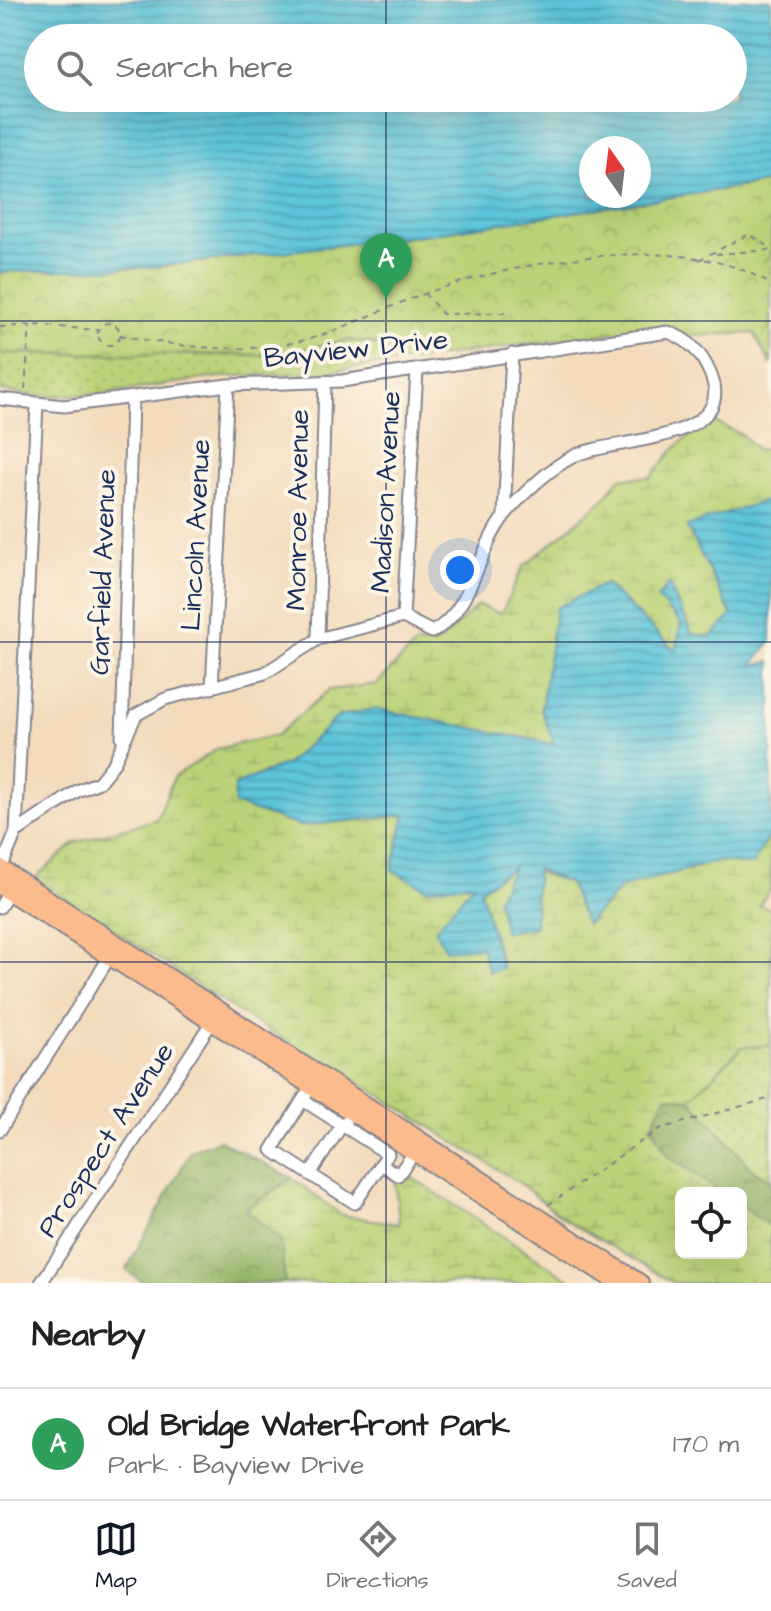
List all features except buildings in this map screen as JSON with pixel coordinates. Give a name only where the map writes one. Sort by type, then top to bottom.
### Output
[{"type":"highway","points":[[3,879],[109,958],[211,1023],[388,1153],[414,1153],[618,1283]]},
{"type":"highway","points":[[3,879],[640,1283]]},
{"type":"street","name":"Bayview Drive","points":[[0,399],[64,406],[228,385],[325,382],[668,332],[686,339],[707,366],[716,385],[713,405],[694,423],[667,436],[576,455],[554,469],[504,516]]},
{"type":"street","points":[[16,832],[77,791],[99,782],[114,763],[136,715],[165,699],[265,673],[318,639],[403,617],[432,632],[450,623],[504,516],[512,354]]},
{"type":"street","name":"Madison Avenue","points":[[403,617],[417,370]]},
{"type":"street","name":"Monroe Avenue","points":[[318,639],[325,382]]},
{"type":"street","name":"Lincoln Avenue","points":[[212,688],[228,385]]},
{"type":"street","name":"Garfield Avenue","points":[[122,746],[132,399]]},
{"type":"street","points":[[0,907],[3,879],[16,832],[37,404]]},
{"type":"street","points":[[0,1130],[109,958]]},
{"type":"street","name":"Prospect Avenue","points":[[41,1283],[211,1023]]},
{"type":"street","points":[[306,1094],[272,1150],[355,1203],[388,1153]]},
{"type":"street","points":[[310,1174],[346,1120]]},
{"type":"street","points":[[388,1153],[398,1175],[414,1153]]},
{"type":"path","points":[[698,260],[749,234],[771,249]]},
{"type":"path","points":[[714,254],[771,249]]},
{"type":"path","points":[[120,335],[190,346],[270,346],[303,340],[424,293],[561,258],[649,256],[698,260],[754,275],[771,285]]},
{"type":"path","points":[[424,293],[443,314],[508,313]]},
{"type":"path","points":[[0,327],[30,325],[98,330],[108,323],[117,326],[120,335],[116,342],[108,345],[98,338],[98,330]]},
{"type":"path","points":[[25,394],[30,325]]},
{"type":"path","points":[[532,1213],[588,1180],[659,1129],[771,1098]]},
{"type":"green space","points":[[771,182],[771,365],[754,333],[689,336],[657,327],[411,360],[404,348],[349,340],[269,355],[0,353],[0,272],[154,267],[408,237],[599,208],[651,208],[651,200]]},
{"type":"green space","points":[[349,340],[404,348],[411,360],[317,373],[217,377],[102,394],[41,396],[0,391],[0,353],[269,355]]},
{"type":"green space","points":[[709,419],[742,435],[758,450],[771,448],[771,499],[687,526],[732,615],[711,637],[692,634],[681,623],[676,652],[606,584],[555,745],[377,709],[339,716],[287,764],[235,785],[300,826],[406,815],[475,883],[481,946],[502,967],[480,890],[515,865],[569,883],[587,924],[622,887],[718,861],[752,865],[771,832],[771,889],[759,905],[771,909],[771,1046],[742,1047],[690,1099],[666,1096],[652,1126],[668,1156],[713,1187],[675,1187],[675,1259],[747,1259],[747,1210],[771,1227],[771,1283],[674,1283],[566,1220],[521,1184],[372,1090],[251,1020],[35,878],[75,843],[157,819],[174,777],[217,749],[277,735],[329,690],[377,684],[415,645],[440,642],[478,605],[501,614],[523,567],[602,501],[620,478],[651,477],[674,449]]},
{"type":"green space","points":[[771,1046],[771,1180],[754,1171],[690,1099],[742,1047]]},
{"type":"green space","points":[[666,1096],[690,1099],[754,1171],[771,1180],[771,1227],[747,1210],[747,1187],[713,1187],[668,1156],[652,1126]]},
{"type":"green space","points":[[219,1140],[292,1178],[245,1210],[281,1240],[285,1283],[144,1283],[126,1270],[191,1151]]},
{"type":"green space","points":[[394,1166],[575,1283],[285,1283],[281,1240],[245,1210],[292,1178],[341,1215],[399,1224]]},
{"type":"water","points":[[0,0],[771,0],[771,182],[651,200],[651,136],[579,136],[579,208],[599,208],[408,237],[154,267],[0,272]]},
{"type":"water","points":[[771,499],[771,641],[752,666],[771,661],[771,832],[752,865],[718,861],[622,887],[586,924],[569,883],[536,869],[535,927],[505,932],[497,899],[513,867],[480,890],[502,968],[489,972],[481,947],[446,950],[435,930],[474,883],[427,889],[392,870],[405,815],[300,826],[234,804],[235,785],[287,764],[339,716],[376,709],[554,744],[541,709],[556,608],[605,584],[676,651],[681,623],[657,598],[669,584],[692,634],[711,637],[732,615],[687,526]]},
{"type":"place","name":"Old Bridge Waterfront Park","points":[[386,299]]}]
